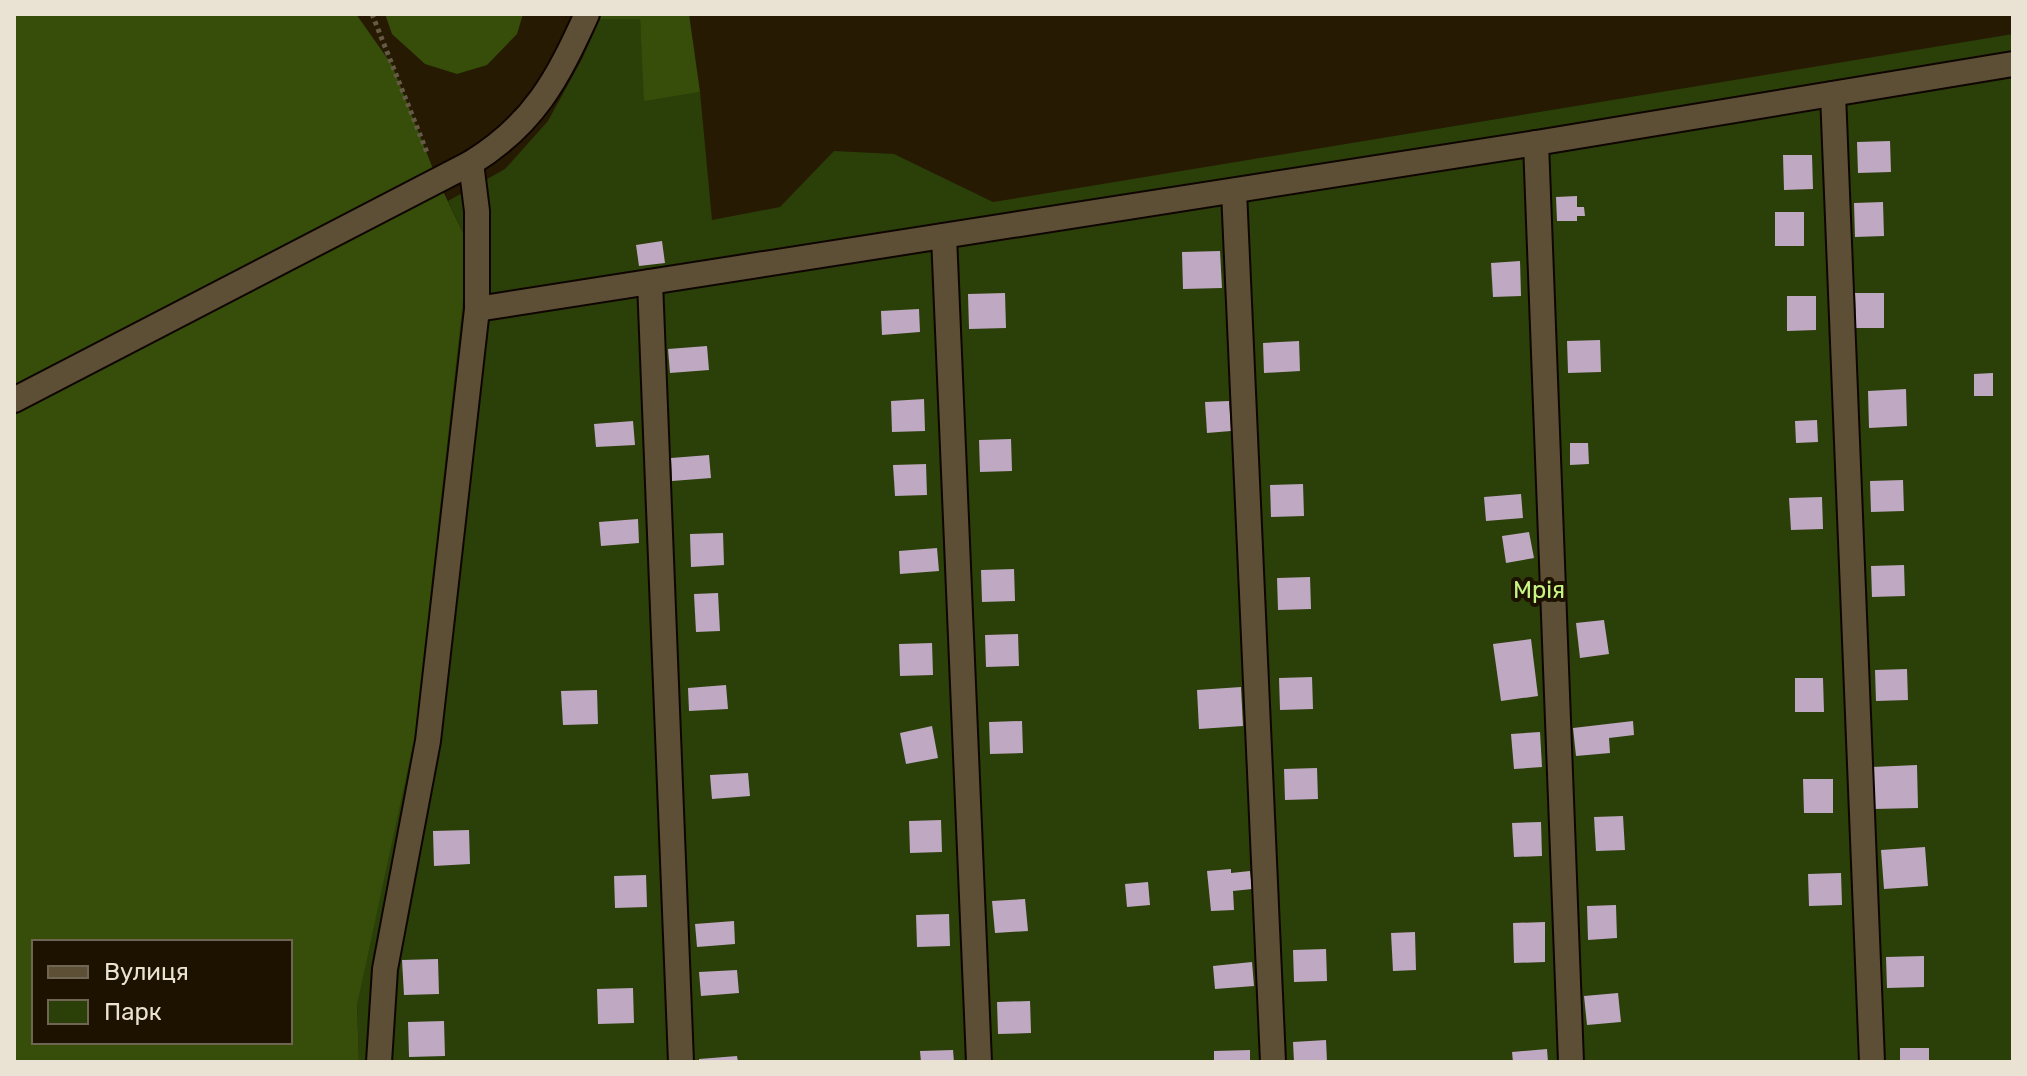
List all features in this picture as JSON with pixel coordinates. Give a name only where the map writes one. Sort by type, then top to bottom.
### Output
[{"type":"street","points":[[14,400],[497,147],[535,109],[566,60],[587,14]]},
{"type":"street","points":[[477,309],[1536,143],[2013,64]]},
{"type":"street","points":[[1833,94],[1872,1062]]},
{"type":"street","points":[[1536,143],[1571,1062]]},
{"type":"street","points":[[379,1062],[385,969],[428,741],[477,309],[477,211],[471,163]]},
{"type":"street","points":[[1234,191],[1273,1062]]},
{"type":"street","points":[[944,236],[979,1062]]},
{"type":"street","points":[[650,282],[681,1062]]},
{"type":"path","points":[[372,14],[437,179]]},
{"type":"green space","points":[[14,14],[356,14],[392,65],[437,179],[469,245],[415,735],[357,1005],[359,1062],[14,1062]]},
{"type":"green space","points":[[385,14],[523,14],[517,34],[487,65],[457,74],[425,64],[392,34]]},
{"type":"green space","points":[[601,14],[689,14],[700,92],[644,101],[640,19],[600,19]]},
{"type":"green space","name":"Мрія","points":[[640,18],[645,100],[700,92],[712,220],[780,207],[834,151],[894,154],[993,202],[2013,34],[2013,1062],[359,1062],[357,1005],[469,245],[448,201],[505,169],[548,121],[600,19]]},
{"type":"building","points":[[1890,141],[1891,172],[1858,173],[1857,142]]},
{"type":"building","points":[[1783,155],[1812,155],[1813,189],[1784,190]]},
{"type":"building","points":[[1577,196],[1577,207],[1584,207],[1585,216],[1577,216],[1577,221],[1557,221],[1556,197]]},
{"type":"building","points":[[1883,202],[1884,236],[1855,237],[1854,203]]},
{"type":"building","points":[[1775,212],[1804,212],[1804,246],[1775,246]]},
{"type":"building","points":[[662,241],[665,263],[639,266],[636,245]]},
{"type":"building","points":[[1220,251],[1222,288],[1183,289],[1182,252]]},
{"type":"building","points":[[1520,261],[1521,296],[1493,297],[1491,263]]},
{"type":"building","points":[[1005,293],[1006,328],[969,329],[968,294]]},
{"type":"building","points":[[1855,293],[1884,293],[1884,328],[1856,328]]},
{"type":"building","points":[[1787,296],[1816,296],[1816,330],[1787,331]]},
{"type":"building","points":[[919,309],[920,332],[882,335],[881,311]]},
{"type":"building","points":[[1600,340],[1601,372],[1568,373],[1567,341]]},
{"type":"building","points":[[1299,341],[1300,371],[1264,373],[1263,343]]},
{"type":"building","points":[[707,346],[709,370],[670,373],[668,349]]},
{"type":"building","points":[[1993,373],[1993,396],[1974,396],[1974,374]]},
{"type":"building","points":[[1906,389],[1907,426],[1869,428],[1868,391]]},
{"type":"building","points":[[924,399],[925,431],[892,432],[891,401]]},
{"type":"building","points":[[1229,401],[1231,431],[1207,433],[1205,402]]},
{"type":"building","points":[[1817,420],[1818,442],[1796,443],[1795,421]]},
{"type":"building","points":[[633,421],[635,445],[596,447],[594,424]]},
{"type":"building","points":[[1011,439],[1012,471],[980,472],[979,440]]},
{"type":"building","points":[[1570,443],[1588,443],[1589,464],[1570,465]]},
{"type":"building","points":[[709,455],[711,478],[672,481],[671,458]]},
{"type":"building","points":[[926,464],[927,495],[895,496],[893,465]]},
{"type":"building","points":[[1903,480],[1904,511],[1871,512],[1870,481]]},
{"type":"building","points":[[1303,484],[1304,516],[1271,517],[1270,485]]},
{"type":"building","points":[[1521,494],[1523,518],[1486,521],[1484,497]]},
{"type":"building","points":[[1822,497],[1823,529],[1791,530],[1789,498]]},
{"type":"building","points":[[638,519],[639,543],[601,546],[599,522]]},
{"type":"building","points":[[1529,532],[1534,558],[1506,563],[1502,536]]},
{"type":"building","points":[[723,533],[724,565],[691,567],[690,534]]},
{"type":"building","points":[[937,548],[939,571],[900,574],[899,551]]},
{"type":"building","points":[[1904,565],[1905,596],[1872,597],[1871,566]]},
{"type":"building","points":[[1014,569],[1015,601],[982,602],[981,570]]},
{"type":"building","points":[[1310,577],[1311,609],[1278,610],[1277,578]]},
{"type":"building","points":[[718,593],[720,631],[696,632],[694,594]]},
{"type":"building","points":[[1604,620],[1609,654],[1580,658],[1576,623]]},
{"type":"building","points":[[1018,634],[1019,666],[986,667],[985,635]]},
{"type":"building","points":[[1531,639],[1538,696],[1501,701],[1493,644]]},
{"type":"building","points":[[932,643],[933,675],[900,676],[899,644]]},
{"type":"building","points":[[1907,669],[1908,700],[1876,701],[1875,670]]},
{"type":"building","points":[[1312,677],[1313,709],[1280,710],[1279,678]]},
{"type":"building","points":[[1795,678],[1823,678],[1824,712],[1795,712]]},
{"type":"building","points":[[726,685],[728,709],[689,711],[688,688]]},
{"type":"building","points":[[1241,687],[1243,726],[1199,729],[1197,690]]},
{"type":"building","points":[[597,690],[598,724],[563,725],[561,691]]},
{"type":"building","points":[[1022,721],[1023,753],[990,754],[989,722]]},
{"type":"building","points":[[1633,721],[1634,735],[1609,738],[1610,753],[1576,756],[1573,728]]},
{"type":"building","points":[[932,726],[938,758],[906,764],[900,733]]},
{"type":"building","points":[[1540,732],[1542,767],[1514,769],[1511,734]]},
{"type":"building","points":[[1917,765],[1918,808],[1874,809],[1872,767]]},
{"type":"building","points":[[1317,768],[1318,799],[1285,800],[1284,769]]},
{"type":"building","points":[[748,773],[750,796],[712,799],[710,775]]},
{"type":"building","points":[[1803,779],[1833,779],[1833,813],[1804,813]]},
{"type":"building","points":[[1623,816],[1625,850],[1596,851],[1594,817]]},
{"type":"building","points":[[941,820],[942,852],[910,853],[909,821]]},
{"type":"building","points":[[1541,822],[1542,856],[1514,857],[1512,823]]},
{"type":"building","points":[[469,830],[470,864],[434,866],[433,831]]},
{"type":"building","points":[[1925,847],[1928,886],[1884,889],[1881,850]]},
{"type":"building","points":[[1231,869],[1231,873],[1250,871],[1252,889],[1233,891],[1234,910],[1211,911],[1207,871]]},
{"type":"building","points":[[1841,873],[1842,905],[1809,906],[1808,874]]},
{"type":"building","points":[[646,875],[647,907],[615,908],[614,876]]},
{"type":"building","points":[[1148,882],[1150,905],[1127,907],[1125,884]]},
{"type":"building","points":[[1025,899],[1028,931],[995,933],[992,901]]},
{"type":"building","points":[[1616,905],[1617,938],[1588,940],[1587,906]]},
{"type":"building","points":[[949,914],[950,946],[917,947],[916,915]]},
{"type":"building","points":[[734,921],[735,944],[697,947],[695,924]]},
{"type":"building","points":[[1545,922],[1545,962],[1514,963],[1513,923]]},
{"type":"building","points":[[1415,932],[1416,970],[1393,971],[1391,933]]},
{"type":"building","points":[[1326,949],[1327,981],[1294,982],[1293,950]]},
{"type":"building","points":[[1924,956],[1924,987],[1887,988],[1886,957]]},
{"type":"building","points":[[438,959],[439,994],[404,995],[402,960]]},
{"type":"building","points":[[1252,962],[1254,986],[1215,989],[1213,966]]},
{"type":"building","points":[[737,970],[739,993],[701,996],[699,972]]},
{"type":"building","points":[[633,988],[634,1023],[598,1024],[597,989]]},
{"type":"building","points":[[1618,993],[1621,1022],[1587,1025],[1584,996]]},
{"type":"building","points":[[1030,1001],[1031,1033],[998,1034],[997,1002]]},
{"type":"building","points":[[444,1021],[445,1056],[409,1057],[408,1022]]},
{"type":"building","points":[[1326,1040],[1327,1062],[1294,1062],[1293,1042]]},
{"type":"building","points":[[1900,1048],[1929,1048],[1929,1062],[1900,1062]]},
{"type":"building","points":[[1547,1049],[1548,1062],[1513,1062],[1512,1052]]},
{"type":"building","points":[[953,1050],[954,1062],[921,1062],[920,1051]]},
{"type":"building","points":[[1250,1050],[1250,1062],[1214,1062],[1214,1051]]},
{"type":"building","points":[[737,1056],[738,1062],[699,1062],[699,1059]]}]
